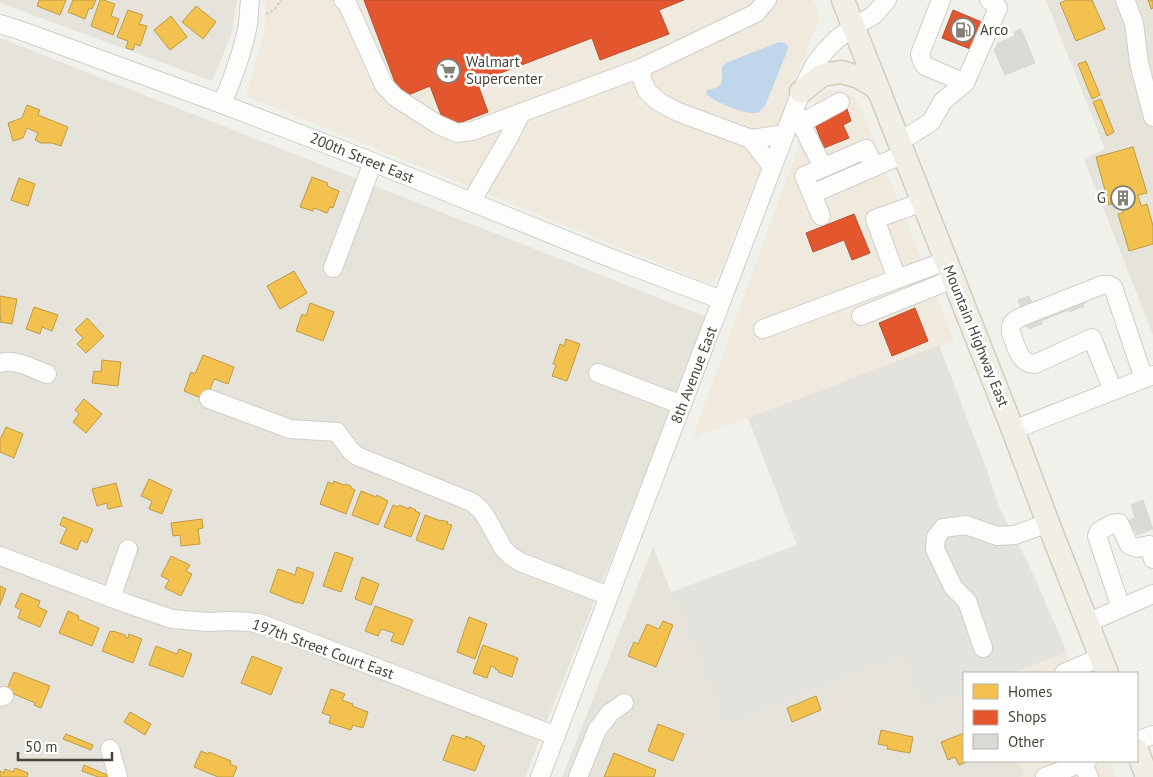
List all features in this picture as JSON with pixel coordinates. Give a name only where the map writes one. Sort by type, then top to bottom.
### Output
[{"type":"main road","name":"Mountain Highway East","points":[[843,0],[1104,665]]},
{"type":"main road","points":[[799,108],[822,75],[841,72],[859,77],[880,92]]},
{"type":"main road","points":[[1138,752],[1148,777]]},
{"type":"street","points":[[222,104],[242,51],[248,24],[250,0]]},
{"type":"street","points":[[343,0],[346,1],[384,85],[401,102],[457,134],[472,131],[641,68],[756,13],[767,0]]},
{"type":"street","name":"8th Avenue East","points":[[540,777],[772,167],[785,134],[799,108],[816,64],[837,39],[874,15],[887,0]]},
{"type":"street","points":[[941,0],[920,54],[925,66],[965,84]]},
{"type":"street","points":[[812,194],[874,167],[902,148],[932,122],[942,101],[965,84],[998,8],[989,0]]},
{"type":"street","points":[[1125,0],[1134,23],[1139,64],[1153,117]]},
{"type":"street","name":"200th Street East","points":[[0,24],[222,104],[373,162],[613,259],[722,300]]},
{"type":"street","points":[[641,68],[642,79],[647,91],[659,102],[678,112],[750,139],[785,134]]},
{"type":"street","points":[[823,167],[799,108],[840,102]]},
{"type":"street","points":[[471,202],[521,113]]},
{"type":"street","points":[[750,139],[772,167]]},
{"type":"street","points":[[822,216],[804,176],[866,149],[874,167]]},
{"type":"street","points":[[333,268],[373,162]]},
{"type":"street","points":[[897,280],[875,219],[923,202]]},
{"type":"street","points":[[763,329],[897,280],[949,270]]},
{"type":"street","points":[[861,316],[949,270]]},
{"type":"street","points":[[1013,430],[1113,391],[1148,377],[1112,287],[1105,285],[1014,320],[1011,325],[1011,333],[1021,358],[1027,363],[1035,364],[1092,338],[1113,391]]},
{"type":"street","points":[[0,363],[10,362],[47,374]]},
{"type":"street","points":[[598,373],[682,405]]},
{"type":"street","points":[[209,399],[290,429],[337,432],[350,450],[357,456],[472,502],[481,510],[503,548],[520,562],[609,596]]},
{"type":"street","points":[[983,648],[967,601],[953,587],[935,549],[936,537],[943,528],[966,525],[997,536],[1015,535],[1048,523]]},
{"type":"street","points":[[1121,608],[1097,536],[1099,530],[1119,523],[1129,544],[1137,548],[1148,545],[1153,560]]},
{"type":"street","points":[[111,598],[128,549]]},
{"type":"street","name":"197th Street Court East","points":[[0,556],[172,619],[262,624],[556,736]]},
{"type":"street","points":[[1087,622],[1153,594]]},
{"type":"street","points":[[1069,672],[1104,665]]},
{"type":"street","points":[[578,777],[597,730],[610,713],[624,703]]},
{"type":"street","points":[[1138,741],[1153,735]]},
{"type":"street","points":[[110,749],[118,777]]},
{"type":"street","points":[[1045,777],[1085,765]]},
{"type":"path","points":[[266,14],[275,9],[281,0]]},
{"type":"shaded area","points":[[0,0],[237,0],[231,36],[212,81],[0,3]]},
{"type":"shaded area","points":[[266,0],[813,0],[820,17],[720,272],[710,284],[246,96],[265,29]]},
{"type":"shaded area","points":[[1046,0],[1153,0],[1153,335],[1084,159],[1105,149]]},
{"type":"shaded area","points":[[0,38],[707,317],[525,777],[0,777]]},
{"type":"shaded area","points":[[839,89],[855,98],[860,106],[954,341],[693,437],[816,98],[826,91]]},
{"type":"shaded area","points":[[939,345],[999,507],[1029,565],[1067,652],[1016,672],[963,672],[963,692],[922,708],[901,656],[724,725],[671,592],[797,545],[748,418]]},
{"type":"shaded area","points":[[653,547],[724,725],[901,656],[922,708],[963,692],[963,762],[1018,762],[1024,775],[1020,777],[562,777]]},
{"type":"shaded area","points":[[1067,652],[1075,672],[1016,672]]},
{"type":"shaded area","points":[[1018,762],[1110,762],[1116,777],[1020,777],[1024,775]]},
{"type":"water","points":[[779,42],[785,43],[788,47],[786,54],[765,106],[759,112],[740,111],[724,105],[706,94],[707,90],[719,86],[721,83],[722,67],[726,63]]},
{"type":"building: Homes","points":[[39,0],[66,0],[60,15],[37,6]]},
{"type":"building: Homes","points":[[73,0],[96,0],[92,9],[89,8],[85,19],[68,12]]},
{"type":"building: Homes","points":[[100,0],[115,4],[111,16],[119,19],[113,35],[91,26]]},
{"type":"building: Homes","points":[[1067,0],[1092,0],[1105,29],[1076,41],[1060,3]]},
{"type":"building: Homes","points":[[1148,0],[1153,0],[1153,8],[1151,9]]},
{"type":"building: Homes","points":[[196,6],[216,22],[203,39],[182,22]]},
{"type":"building: Homes","points":[[128,10],[143,15],[139,24],[147,26],[140,46],[135,44],[133,50],[126,48],[128,41],[117,37]]},
{"type":"building: Homes","points":[[171,16],[187,37],[170,50],[154,30]]},
{"type":"building: Homes","points":[[1086,61],[1100,95],[1092,99],[1078,64]]},
{"type":"building: Homes","points":[[1101,99],[1114,132],[1107,136],[1093,102]]},
{"type":"building: Homes","points":[[27,105],[40,110],[38,115],[68,127],[61,146],[52,143],[41,143],[35,140],[38,133],[27,128],[23,138],[13,141],[8,123],[22,118]]},
{"type":"building: Homes","name":"G","points":[[1133,147],[1147,193],[1138,195],[1141,206],[1147,204],[1153,226],[1153,244],[1129,251],[1118,214],[1123,213],[1120,201],[1109,205],[1096,157]]},
{"type":"building: Homes","points":[[312,177],[328,183],[327,186],[339,191],[333,208],[330,207],[327,213],[314,208],[313,211],[300,207]]},
{"type":"building: Homes","points":[[19,178],[35,184],[28,206],[11,200]]},
{"type":"building: Homes","points":[[294,271],[307,293],[280,309],[267,286]]},
{"type":"building: Homes","points":[[0,296],[17,299],[12,324],[0,322]]},
{"type":"building: Homes","points":[[310,303],[334,312],[323,341],[296,331],[302,314],[306,316]]},
{"type":"building: Homes","points":[[34,307],[58,315],[52,331],[42,327],[40,334],[26,329]]},
{"type":"building: Homes","points":[[87,318],[104,336],[86,353],[77,344],[83,338],[75,330]]},
{"type":"building: Homes","points":[[566,339],[580,344],[567,381],[552,376],[556,365],[553,364],[560,344],[564,346]]},
{"type":"building: Homes","points":[[203,355],[234,367],[228,384],[214,379],[206,400],[184,391],[191,372],[195,374]]},
{"type":"building: Homes","points":[[102,360],[121,362],[118,386],[92,383],[94,371],[101,372]]},
{"type":"building: Homes","points":[[84,399],[102,414],[86,433],[73,422],[79,414],[75,410]]},
{"type":"building: Homes","points":[[6,427],[23,434],[14,458],[0,452],[0,438]]},
{"type":"building: Homes","points":[[149,479],[172,490],[162,514],[149,509],[152,501],[141,496]]},
{"type":"building: Homes","points":[[334,481],[351,486],[355,490],[346,514],[320,504],[328,482],[333,484]]},
{"type":"building: Homes","points":[[116,483],[122,506],[108,509],[107,503],[97,506],[92,489]]},
{"type":"building: Homes","points":[[361,491],[376,497],[377,495],[388,501],[378,525],[352,515]]},
{"type":"building: Homes","points":[[393,505],[409,509],[409,507],[420,513],[411,537],[384,527]]},
{"type":"building: Homes","points":[[425,515],[452,525],[443,550],[416,540]]},
{"type":"building: Homes","points":[[63,517],[93,529],[87,543],[81,540],[77,550],[60,543],[67,528],[60,525]]},
{"type":"building: Homes","points":[[202,519],[203,528],[198,529],[200,544],[181,546],[180,535],[173,536],[171,523]]},
{"type":"building: Homes","points":[[335,552],[353,558],[341,592],[323,586]]},
{"type":"building: Homes","points":[[171,556],[190,565],[186,571],[192,574],[181,596],[165,588],[169,580],[161,576]]},
{"type":"building: Homes","points":[[297,567],[314,573],[303,604],[270,592],[278,569],[295,575]]},
{"type":"building: Homes","points":[[362,577],[379,584],[371,605],[355,599]]},
{"type":"building: Homes","points":[[0,586],[6,589],[0,605]]},
{"type":"building: Homes","points":[[21,593],[40,601],[38,607],[47,611],[40,627],[18,618],[21,610],[15,607]]},
{"type":"building: Homes","points":[[375,606],[413,620],[403,645],[391,641],[394,633],[381,629],[378,636],[365,631]]},
{"type":"building: Homes","points":[[68,611],[79,616],[78,619],[99,628],[92,646],[59,633]]},
{"type":"building: Homes","points":[[469,617],[487,624],[475,659],[457,652]]},
{"type":"building: Homes","points":[[663,621],[673,625],[656,667],[628,656],[634,642],[638,644],[647,624],[659,629]]},
{"type":"building: Homes","points":[[110,631],[125,635],[128,638],[129,634],[142,639],[133,663],[102,651]]},
{"type":"building: Homes","points":[[483,645],[518,658],[512,677],[498,672],[496,668],[491,666],[487,678],[473,673]]},
{"type":"building: Homes","points":[[156,646],[177,654],[179,649],[192,654],[183,677],[149,665]]},
{"type":"building: Homes","points":[[252,656],[282,668],[271,695],[241,683]]},
{"type":"building: Homes","points":[[14,672],[50,686],[41,708],[7,689]]},
{"type":"building: Homes","points":[[331,689],[345,694],[342,700],[368,712],[363,728],[353,725],[351,730],[329,723],[331,716],[322,713]]},
{"type":"building: Homes","points":[[816,696],[821,710],[792,722],[787,708]]},
{"type":"building: Homes","points":[[130,712],[151,724],[145,735],[124,722]]},
{"type":"building: Homes","points":[[658,724],[684,734],[673,761],[648,751]]},
{"type":"building: Homes","points":[[881,730],[913,737],[910,753],[887,749],[888,746],[878,744]]},
{"type":"building: Homes","points":[[963,733],[963,762],[966,762],[959,765],[955,757],[948,760],[941,742]]},
{"type":"building: Homes","points":[[66,734],[93,745],[91,750],[63,739]]},
{"type":"building: Homes","points":[[452,735],[465,739],[466,736],[485,746],[475,771],[443,760]]},
{"type":"building: Homes","points":[[201,751],[208,754],[209,752],[231,761],[230,764],[237,767],[233,777],[218,777],[194,767]]},
{"type":"building: Homes","points":[[614,753],[656,770],[654,777],[604,777]]},
{"type":"building: Homes","points":[[84,765],[112,777],[98,777],[82,771]]},
{"type":"building: Homes","points":[[15,768],[28,773],[27,777],[0,777],[0,771],[4,773],[5,769],[13,772]]},
{"type":"building: Shops","name":"Walmart Supercenter","points":[[364,0],[684,0],[659,10],[669,34],[600,60],[592,38],[477,82],[488,112],[446,128],[430,86],[401,98]]},
{"type":"building: Shops","name":"Arco","points":[[953,10],[984,23],[973,50],[942,38]]},
{"type":"building: Shops","points":[[847,109],[851,121],[843,125],[849,138],[824,148],[814,122]]},
{"type":"building: Shops","points":[[845,160],[858,160],[858,174],[845,174]]},
{"type":"building: Shops","points":[[854,214],[870,253],[852,260],[844,240],[813,252],[806,233]]},
{"type":"building: Shops","points":[[915,308],[928,341],[892,356],[879,323]]},
{"type":"building: Other","points":[[1021,29],[1035,63],[1005,75],[994,50],[998,43],[1015,36],[1014,32]]},
{"type":"building: Other","points":[[1079,286],[1085,303],[1083,304],[1084,306],[1041,321],[1042,324],[1029,329],[1028,326],[1026,327],[1019,311],[1022,310],[1018,300],[1029,296],[1033,305]]},
{"type":"building: Other","points":[[1143,500],[1153,529],[1137,535],[1135,529],[1128,531],[1125,522],[1135,518],[1131,505]]},
{"type":"place","name":"Arco","points":[[963,30]]},
{"type":"place","name":"Walmart Supercenter","points":[[448,71]]},
{"type":"place","name":"G","points":[[1123,198]]}]
